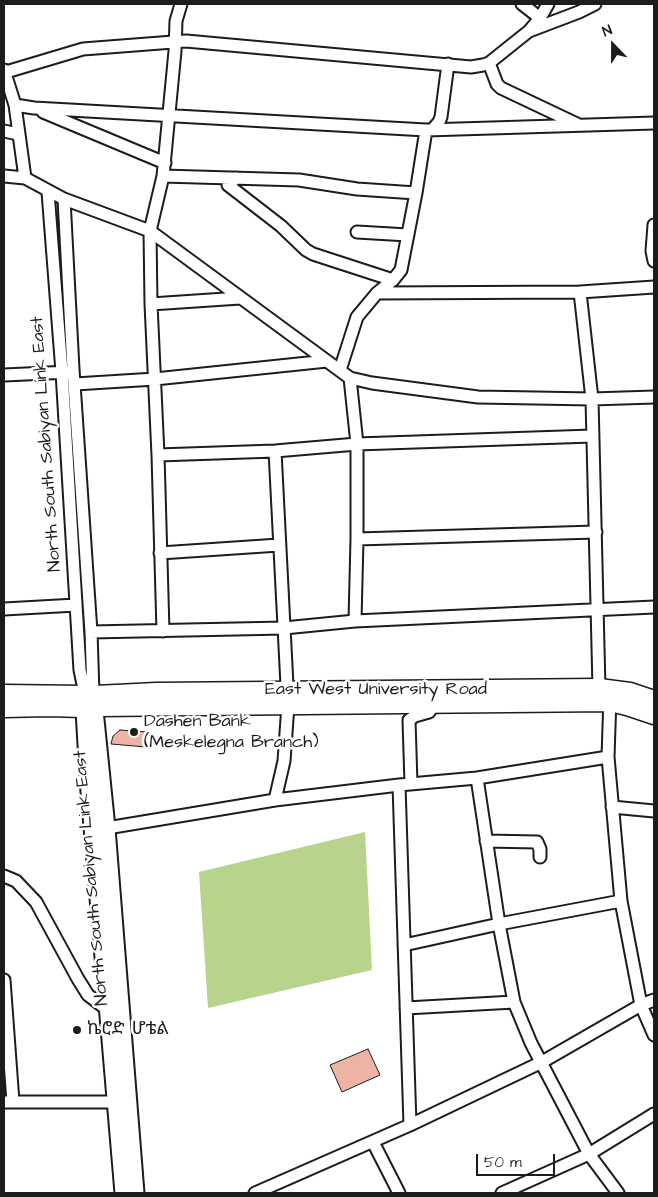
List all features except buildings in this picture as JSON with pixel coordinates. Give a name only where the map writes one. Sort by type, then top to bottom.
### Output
[{"type":"main road","name":"East West University Road","points":[[4,708],[89,702],[156,692],[434,704],[607,693],[627,706],[654,715]]},
{"type":"main road","name":"East West University Road","points":[[288,698],[607,693],[652,696]]},
{"type":"main road","name":"East West University Road","points":[[4,694],[89,702]]},
{"type":"main road","name":"North South Sabiyan Link East","points":[[89,702],[107,828],[119,1057],[136,1193]]},
{"type":"main road","name":"North South Sabiyan Link East","points":[[89,702],[88,780],[108,1011],[119,1057],[115,1102],[123,1193]]},
{"type":"street","points":[[163,631],[150,231],[165,163],[176,21],[181,4]]},
{"type":"street","points":[[522,4],[540,18]]},
{"type":"street","points":[[25,178],[15,105],[5,71],[83,49],[186,41],[471,67],[489,63],[529,31],[540,18],[548,4]]},
{"type":"street","points":[[529,31],[595,4]]},
{"type":"street","points":[[489,63],[497,84],[501,88],[581,126]]},
{"type":"street","points":[[340,370],[357,318],[377,293],[394,280],[401,270],[429,130],[439,122],[441,117],[448,64]]},
{"type":"street","points":[[15,105],[34,108],[429,130],[654,123]]},
{"type":"street","points":[[34,108],[165,163]]},
{"type":"street","points":[[4,131],[18,134]]},
{"type":"street","points":[[4,176],[25,178],[64,199],[150,231],[350,378],[372,383],[478,397],[592,399],[654,397]]},
{"type":"street","points":[[163,176],[299,180],[357,189],[416,193]]},
{"type":"street","points":[[236,178],[228,185],[281,226],[306,250],[313,254],[394,280]]},
{"type":"street","name":"North South Sabiyan Link East","points":[[48,192],[70,376],[91,632],[89,702]]},
{"type":"street","name":"North South Sabiyan Link East","points":[[64,199],[76,605],[80,670],[89,702]]},
{"type":"street","points":[[654,225],[652,250],[654,261]]},
{"type":"street","points":[[357,232],[408,235]]},
{"type":"street","points":[[377,293],[580,292],[654,287]]},
{"type":"street","points":[[580,292],[592,399],[598,611],[607,693],[608,757],[621,901],[641,1005],[654,1035]]},
{"type":"street","points":[[151,304],[240,298]]},
{"type":"street","points":[[4,374],[155,379],[327,360]]},
{"type":"street","points":[[350,378],[357,444],[355,621]]},
{"type":"street","points":[[158,455],[275,451],[357,444],[592,436]]},
{"type":"street","points":[[275,451],[288,698],[284,761],[275,800]]},
{"type":"street","points":[[357,539],[596,532]]},
{"type":"street","points":[[160,553],[280,545]]},
{"type":"street","points":[[4,609],[76,605]]},
{"type":"street","points":[[91,632],[284,628],[355,621],[654,608]]},
{"type":"street","points":[[410,1125],[404,944],[405,784],[409,720],[429,712],[434,704]]},
{"type":"street","points":[[107,828],[275,800],[405,784],[477,778],[608,757]]},
{"type":"street","points":[[477,778],[499,924],[514,1002],[531,1043],[589,1154],[618,1193]]},
{"type":"street","points":[[612,807],[654,811]]},
{"type":"street","points":[[486,841],[537,842],[540,849],[540,857]]},
{"type":"street","points":[[4,876],[16,881],[36,902],[88,995],[108,1011]]},
{"type":"street","points":[[404,944],[621,901]]},
{"type":"street","points":[[4,980],[8,1102],[115,1102]]},
{"type":"street","points":[[255,1193],[373,1142],[542,1062],[641,1005],[654,1000]]},
{"type":"street","points":[[406,1008],[514,1002]]},
{"type":"street","points":[[502,1193],[589,1154],[654,1114]]},
{"type":"street","points":[[373,1142],[399,1193]]},
{"type":"green space","points":[[365,832],[372,970],[208,1008],[199,872]]},
{"type":"place","name":"Dashen Bank (Meskelegna Branch)","points":[[134,732]]},
{"type":"place","name":"ኬሮድ ሆቴል","points":[[77,1030]]}]
